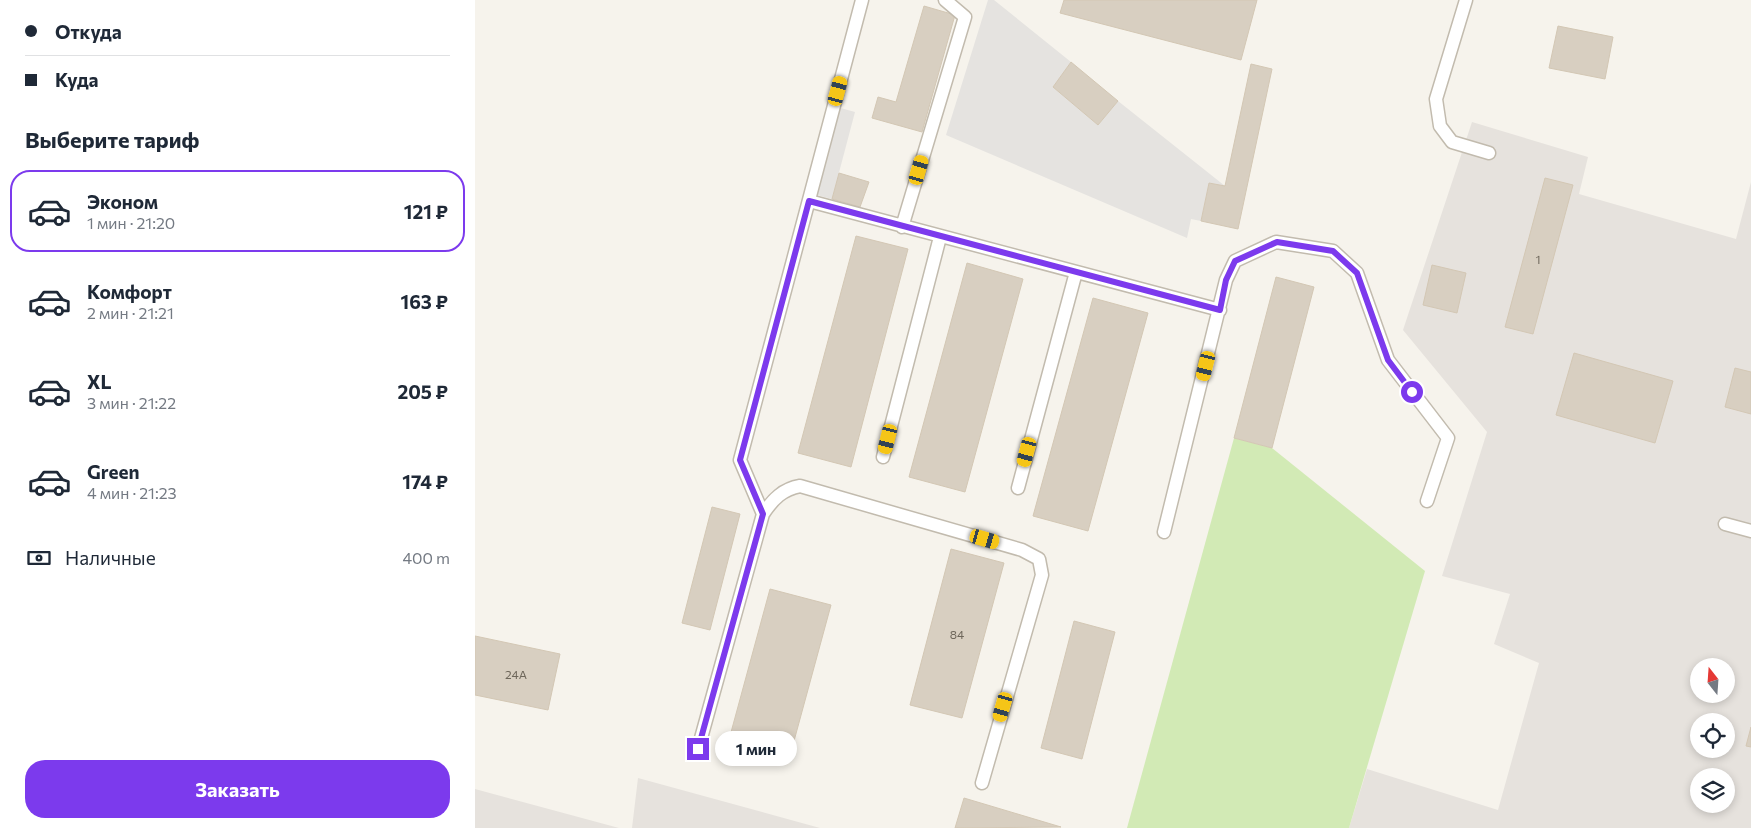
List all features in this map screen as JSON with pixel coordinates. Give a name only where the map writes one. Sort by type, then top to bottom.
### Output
[{"type":"lane","points":[[763,514],[740,460],[862,0]]},
{"type":"lane","points":[[902,227],[965,17],[945,0]]},
{"type":"lane","points":[[1466,0],[1436,99],[1440,126],[1452,142],[1489,152]]},
{"type":"lane","points":[[809,201],[1220,310]]},
{"type":"lane","points":[[883,457],[940,237]]},
{"type":"lane","points":[[1164,532],[1226,280],[1235,261],[1277,242],[1333,251],[1357,273],[1388,360],[1448,438],[1427,501]]},
{"type":"lane","points":[[1018,488],[1075,272]]},
{"type":"lane","points":[[698,749],[763,514],[772,501],[788,488],[800,486],[1022,550],[1039,559],[1042,575],[982,783]]},
{"type":"lane","points":[[1725,524],[1751,531]]},
{"type":"shaded area","points":[[988,0],[994,0],[1071,62],[1053,87],[1098,125],[1118,101],[1225,186],[1209,183],[1201,221],[1191,219],[1187,238],[946,135]]},
{"type":"shaded area","points":[[837,107],[855,112],[832,199],[813,194]]},
{"type":"shaded area","points":[[1472,122],[1588,157],[1579,194],[1736,239],[1751,182],[1751,828],[1349,828],[1367,769],[1498,810],[1539,663],[1494,644],[1510,594],[1442,576],[1487,432],[1403,330]]},
{"type":"shaded area","points":[[638,778],[820,828],[632,828]]},
{"type":"shaded area","points":[[475,789],[619,828],[475,828]]},
{"type":"green space","points":[[1234,438],[1272,448],[1425,571],[1349,828],[1127,828]]},
{"type":"building","points":[[1064,0],[1257,0],[1241,60],[1060,13]]},
{"type":"building","points":[[924,6],[955,15],[922,132],[872,118],[878,97],[896,102]]},
{"type":"building","points":[[1558,26],[1613,37],[1605,79],[1549,68]]},
{"type":"building","points":[[1071,62],[1118,101],[1098,125],[1053,87]]},
{"type":"building","points":[[1251,64],[1272,69],[1238,229],[1201,221],[1209,183],[1225,186]]},
{"type":"building","points":[[839,173],[869,182],[860,207],[832,199]]},
{"type":"building","points":[[1545,178],[1573,185],[1533,334],[1505,327]]},
{"type":"building","points":[[856,236],[908,249],[851,467],[798,453]]},
{"type":"building","points":[[967,263],[1023,279],[965,492],[909,477]]},
{"type":"building","points":[[1432,265],[1466,273],[1457,313],[1423,305]]},
{"type":"building","points":[[1276,277],[1314,287],[1272,448],[1234,438]]},
{"type":"building","points":[[1093,298],[1148,313],[1088,531],[1033,516]]},
{"type":"building","points":[[1574,353],[1673,381],[1655,443],[1556,415]]},
{"type":"building","points":[[1735,368],[1751,372],[1751,414],[1725,407]]},
{"type":"building","points":[[712,507],[740,514],[710,630],[682,623]]},
{"type":"building","points":[[951,549],[1004,563],[962,718],[910,705]]},
{"type":"building","points":[[770,589],[831,605],[788,763],[727,747]]},
{"type":"building","points":[[1074,621],[1115,632],[1082,759],[1041,748]]},
{"type":"building","points":[[475,636],[560,654],[548,710],[475,695]]},
{"type":"building","points":[[1751,727],[1751,747],[1746,746]]},
{"type":"building","points":[[964,798],[1061,827],[955,828]]},
{"type":"route","points":[[698,749],[763,514],[740,460],[809,201],[1220,310],[1226,280],[1235,261],[1277,242],[1333,251],[1357,273],[1388,360],[1412,392]]}]
